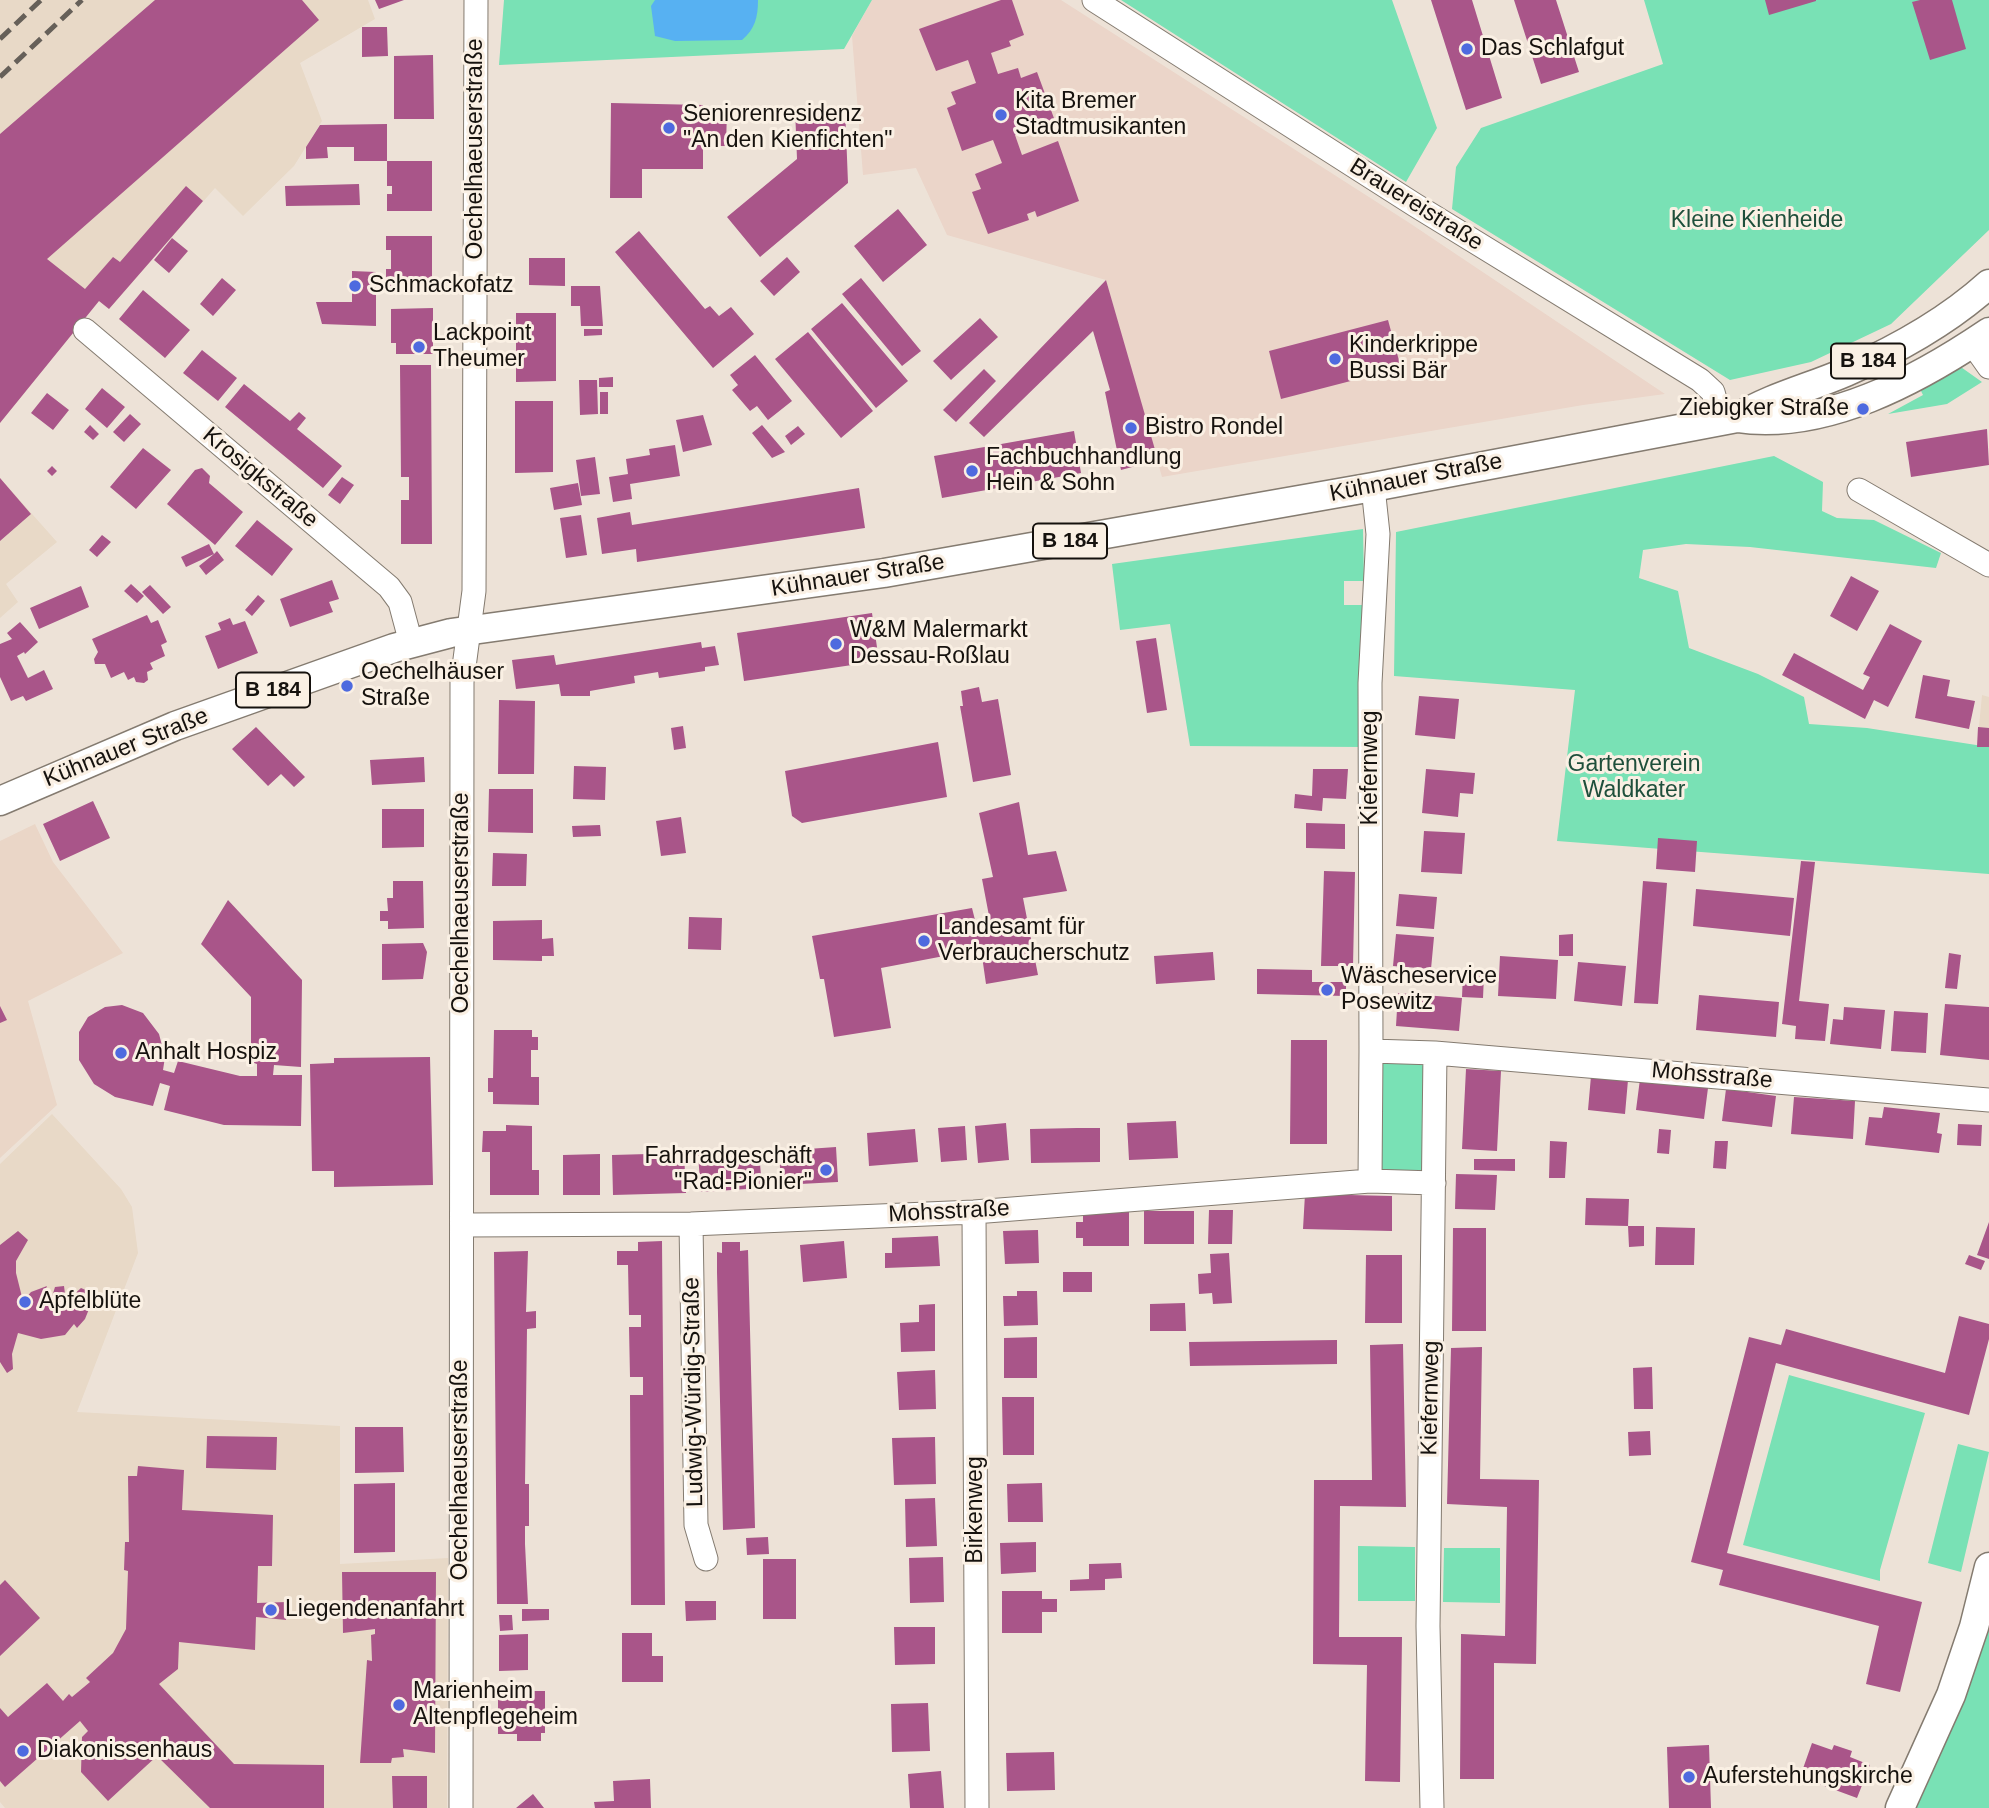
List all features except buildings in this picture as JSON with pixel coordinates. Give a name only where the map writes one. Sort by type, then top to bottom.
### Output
[{"type":"main road","name":"Kühnauer Straße","points":[[1729,419],[1766,400],[1815,384],[1881,355],[1951,314],[1989,284]]},
{"type":"main road","name":"Kühnauer Straße","points":[[0,802],[175,726],[411,643],[467,631],[884,573],[1373,487],[1729,419],[1766,422],[1830,410],[1919,374],[1980,337]]},
{"type":"main road","points":[[1900,1808],[1951,1695],[1974,1627],[1989,1567]]},
{"type":"street","name":"Oechelhaeuserstraße","points":[[461,1808],[462,692],[467,631],[474,591],[476,0]]},
{"type":"street","name":"Brauereistraße","points":[[1094,0],[1415,205],[1699,380],[1713,392],[1729,419]]},
{"type":"street","name":"Krosigkstraße","points":[[85,330],[389,587],[403,609],[411,643]]},
{"type":"street","name":"Kühnauer Straße","points":[[1980,337],[1989,367]]},
{"type":"street","name":"Kiefernweg","points":[[1370,1181],[1370,683],[1378,534],[1373,487]]},
{"type":"street","points":[[1859,490],[1989,565]]},
{"type":"street","points":[[1371,1051],[1435,1053]]},
{"type":"street","name":"Kiefernweg","points":[[1432,1808],[1428,1612],[1435,1053]]},
{"type":"street","name":"Mohsstraße","points":[[1435,1053],[1989,1100]]},
{"type":"street","name":"Mohsstraße","points":[[463,1225],[691,1224],[974,1212],[1370,1181],[1434,1183]]},
{"type":"street","name":"Birkenweg","points":[[974,1212],[977,1808]]},
{"type":"street","name":"Ludwig-Würdig-Straße","points":[[691,1224],[696,1525],[706,1559]]},
{"type":"shaded area","points":[[0,0],[368,0],[375,19],[300,63],[322,121],[294,166],[243,216],[215,188],[109,309],[99,301],[0,423]]},
{"type":"shaded area","points":[[872,0],[1061,0],[1408,222],[1665,394],[1583,405],[1162,477],[1106,280],[947,235],[916,168],[863,175],[852,36]]},
{"type":"shaded area","points":[[0,478],[57,542],[6,584],[18,602],[0,618]]},
{"type":"shaded area","points":[[1982,695],[1989,697],[1989,747],[1977,747]]},
{"type":"shaded area","points":[[35,824],[53,862],[123,953],[28,1001],[57,1105],[0,1158],[0,841]]},
{"type":"shaded area","points":[[52,1114],[121,1189],[132,1207],[138,1253],[77,1412],[340,1426],[340,1564],[448,1558],[447,1808],[5,1808],[0,1802],[0,1164]]},
{"type":"green space","points":[[504,0],[872,0],[844,49],[499,65]]},
{"type":"green space","points":[[1121,0],[1392,0],[1437,128],[1406,182]]},
{"type":"green space","name":"Kleine Kienheide","points":[[1644,0],[1989,0],[1989,230],[1891,324],[1811,362],[1730,380],[1452,209],[1456,167],[1481,128],[1663,64]]},
{"type":"green space","points":[[1958,365],[1982,382],[1947,404],[1888,414],[1923,395],[1919,387]]},
{"type":"green space","name":"Gartenverein Waldkater","points":[[1774,456],[1823,482],[1822,511],[1837,518],[1874,520],[1941,553],[1936,568],[1750,547],[1686,544],[1643,550],[1639,578],[1678,591],[1689,648],[1758,674],[1804,697],[1809,724],[1867,728],[1989,747],[1989,874],[1557,841],[1575,690],[1394,676],[1396,532]]},
{"type":"green space","points":[[1363,529],[1364,581],[1344,581],[1344,605],[1364,605],[1364,747],[1190,746],[1170,624],[1120,630],[1112,564]]},
{"type":"green space","points":[[1380,1060],[1429,1061],[1427,1172],[1378,1171]]},
{"type":"green space","points":[[1789,1375],[1925,1413],[1880,1570],[1880,1581],[1743,1545]]},
{"type":"green space","points":[[1958,1444],[1989,1452],[1961,1572],[1928,1563]]},
{"type":"green space","points":[[1358,1546],[1415,1547],[1415,1601],[1358,1601]]},
{"type":"green space","points":[[1444,1548],[1500,1548],[1500,1603],[1443,1602]]},
{"type":"green space","points":[[1989,1616],[1989,1808],[1915,1808]]},
{"type":"water","points":[[655,0],[758,0],[758,6],[753,27],[742,40],[675,41],[655,36],[651,6]]},
{"type":"railway","points":[[0,39],[41,0]]},
{"type":"railway","points":[[0,77],[82,0]]},
{"type":"place","name":"Das Schlafgut","points":[[1467,49]]},
{"type":"place","name":"Kita Bremer Stadtmusikanten","points":[[1001,115]]},
{"type":"place","name":"Seniorenresidenz \"An den Kienfichten\"","points":[[669,128]]},
{"type":"place","name":"Schmackofatz","points":[[355,286]]},
{"type":"place","name":"Lackpoint Theumer","points":[[419,347]]},
{"type":"place","name":"Kinderkrippe Bussi Bär","points":[[1335,359]]},
{"type":"place","name":"Ziebigker Straße","points":[[1863,409]]},
{"type":"place","name":"Bistro Rondel","points":[[1131,428]]},
{"type":"place","name":"Fachbuchhandlung Hein & Sohn","points":[[972,471]]},
{"type":"place","name":"W&M Malermarkt Dessau-Roßlau","points":[[836,644]]},
{"type":"place","name":"Oechelhäuser Straße","points":[[347,686]]},
{"type":"place","name":"Landesamt für Verbraucherschutz","points":[[924,941]]},
{"type":"place","name":"Wäscheservice Posewitz","points":[[1327,990]]},
{"type":"place","name":"Anhalt Hospiz","points":[[121,1053]]},
{"type":"place","name":"Fahrradgeschäft \"Rad-Pionier\"","points":[[826,1170]]},
{"type":"place","name":"Apfelblüte","points":[[25,1302]]},
{"type":"place","name":"Liegendenanfahrt","points":[[271,1610]]},
{"type":"place","name":"Marienheim Altenpflegeheim","points":[[399,1705]]},
{"type":"place","name":"Diakonissenhaus","points":[[23,1751]]},
{"type":"place","name":"Auferstehungskirche","points":[[1689,1777]]}]
